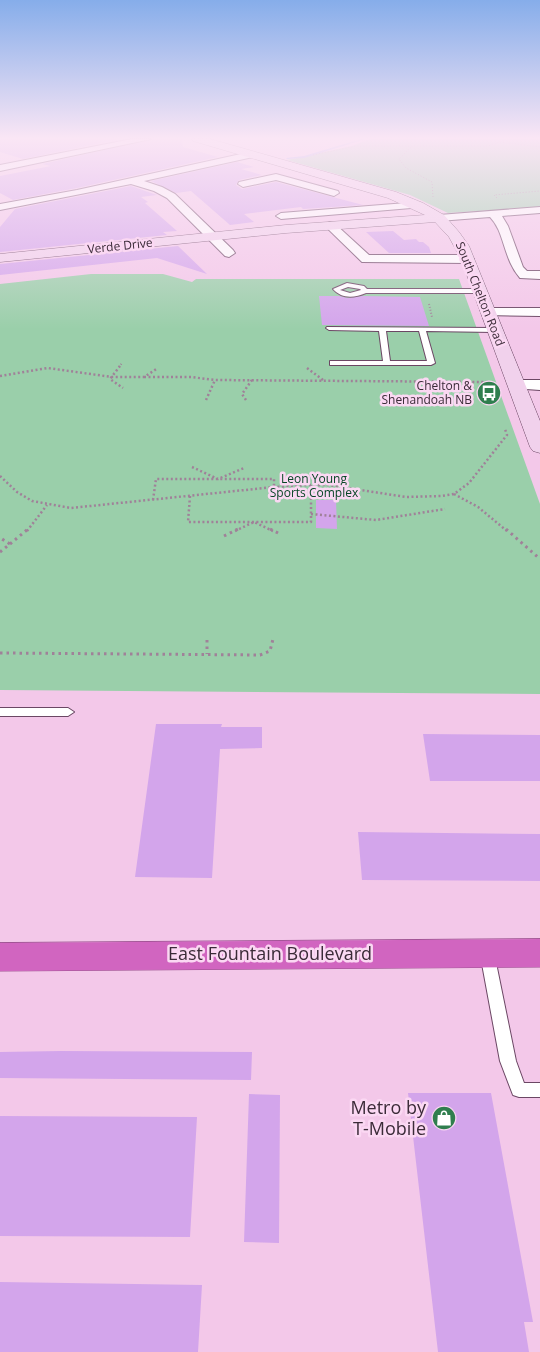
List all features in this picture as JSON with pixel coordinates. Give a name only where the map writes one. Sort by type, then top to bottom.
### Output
[{"type":"highway","name":"East Fountain Boulevard","points":[[0,957],[540,953]]},
{"type":"main road","name":"South Chelton Road","points":[[411,202],[439,218],[456,236],[481,291],[540,446]]},
{"type":"main road","name":"Verde Drive","points":[[0,258],[330,225],[439,218]]},
{"type":"street","points":[[0,207],[24,207],[44,202]]},
{"type":"street","points":[[177,202],[229,253]]},
{"type":"street","points":[[281,216],[419,205]]},
{"type":"street","name":"Verde Drive","points":[[439,218],[540,210]]},
{"type":"street","points":[[492,213],[500,220],[516,269],[524,276],[540,276]]},
{"type":"street","points":[[330,225],[366,259],[468,259]]},
{"type":"street","points":[[489,312],[540,312]]},
{"type":"street","points":[[516,385],[540,385]]},
{"type":"lane","points":[[365,291],[481,291]]},
{"type":"lane","points":[[329,328],[496,330]]},
{"type":"lane","points":[[382,330],[387,363]]},
{"type":"lane","points":[[333,363],[431,363],[422,330]]},
{"type":"lane","points":[[0,712],[68,712]]},
{"type":"lane","points":[[487,953],[508,1061],[519,1090],[540,1090]]},
{"type":"path","points":[[122,363],[110,380],[123,388]]},
{"type":"path","points":[[0,376],[48,368],[112,377],[192,377],[215,380],[489,382]]},
{"type":"path","points":[[144,377],[158,368]]},
{"type":"path","points":[[307,368],[324,380]]},
{"type":"path","points":[[206,400],[215,380]]},
{"type":"path","points":[[246,400],[242,394],[252,380]]},
{"type":"path","points":[[0,476],[18,495],[47,505],[71,508],[310,485],[328,485],[406,497],[441,496],[454,494],[469,483],[507,435],[505,429]]},
{"type":"path","points":[[192,467],[218,479],[244,468]]},
{"type":"path","points":[[153,500],[156,479],[274,479],[274,487]]},
{"type":"path","points":[[190,496],[188,522],[311,522],[310,485]]},
{"type":"path","points":[[454,494],[468,500],[488,513],[540,559]]},
{"type":"path","points":[[0,552],[30,528],[47,505]]},
{"type":"path","points":[[311,514],[376,520],[423,514],[444,509]]},
{"type":"path","points":[[224,536],[254,522],[280,534]]},
{"type":"path","points":[[2,539],[10,544]]},
{"type":"path","points":[[0,652],[260,655],[270,651],[273,639]]},
{"type":"path","points":[[207,640],[207,654]]},
{"type":"green space","points":[[425,202],[540,202],[540,207],[448,213]]},
{"type":"green space","name":"Leon Young Sports Complex","points":[[91,274],[163,274],[192,282],[196,279],[459,279],[540,504],[540,694],[0,690],[0,284]]},
{"type":"building","points":[[50,202],[148,202],[145,203],[177,231],[163,232],[167,235],[0,252],[0,227],[15,209]]},
{"type":"building","points":[[204,202],[352,202],[363,205],[303,209],[301,207],[244,214],[254,222],[230,225]]},
{"type":"building","points":[[393,231],[404,240],[416,239],[419,242],[423,242],[429,247],[431,253],[389,253],[366,232]]},
{"type":"building","points":[[178,246],[207,274],[157,258],[0,275],[0,264]]},
{"type":"building","points":[[319,296],[348,298],[362,296],[420,297],[429,326],[322,325]]},
{"type":"building","points":[[316,500],[336,500],[337,529],[316,528]]},
{"type":"building","points":[[156,724],[222,724],[221,727],[262,727],[262,748],[220,749],[212,878],[135,877]]},
{"type":"building","points":[[423,734],[540,735],[540,781],[430,781]]},
{"type":"building","points":[[358,832],[540,834],[540,881],[362,880]]},
{"type":"building","points":[[0,1052],[252,1052],[251,1080],[0,1078]]},
{"type":"building","points":[[408,1093],[491,1093],[533,1322],[524,1322],[529,1352],[438,1352]]},
{"type":"building","points":[[249,1094],[280,1095],[279,1243],[244,1242]]},
{"type":"building","points":[[0,1116],[197,1117],[190,1237],[0,1236]]},
{"type":"building","points":[[0,1282],[202,1285],[198,1352],[0,1352]]},
{"type":"place","name":"Chelton & Shenandoah NB","points":[[489,393]]},
{"type":"place","name":"Metro by T-Mobile","points":[[444,1118]]}]
